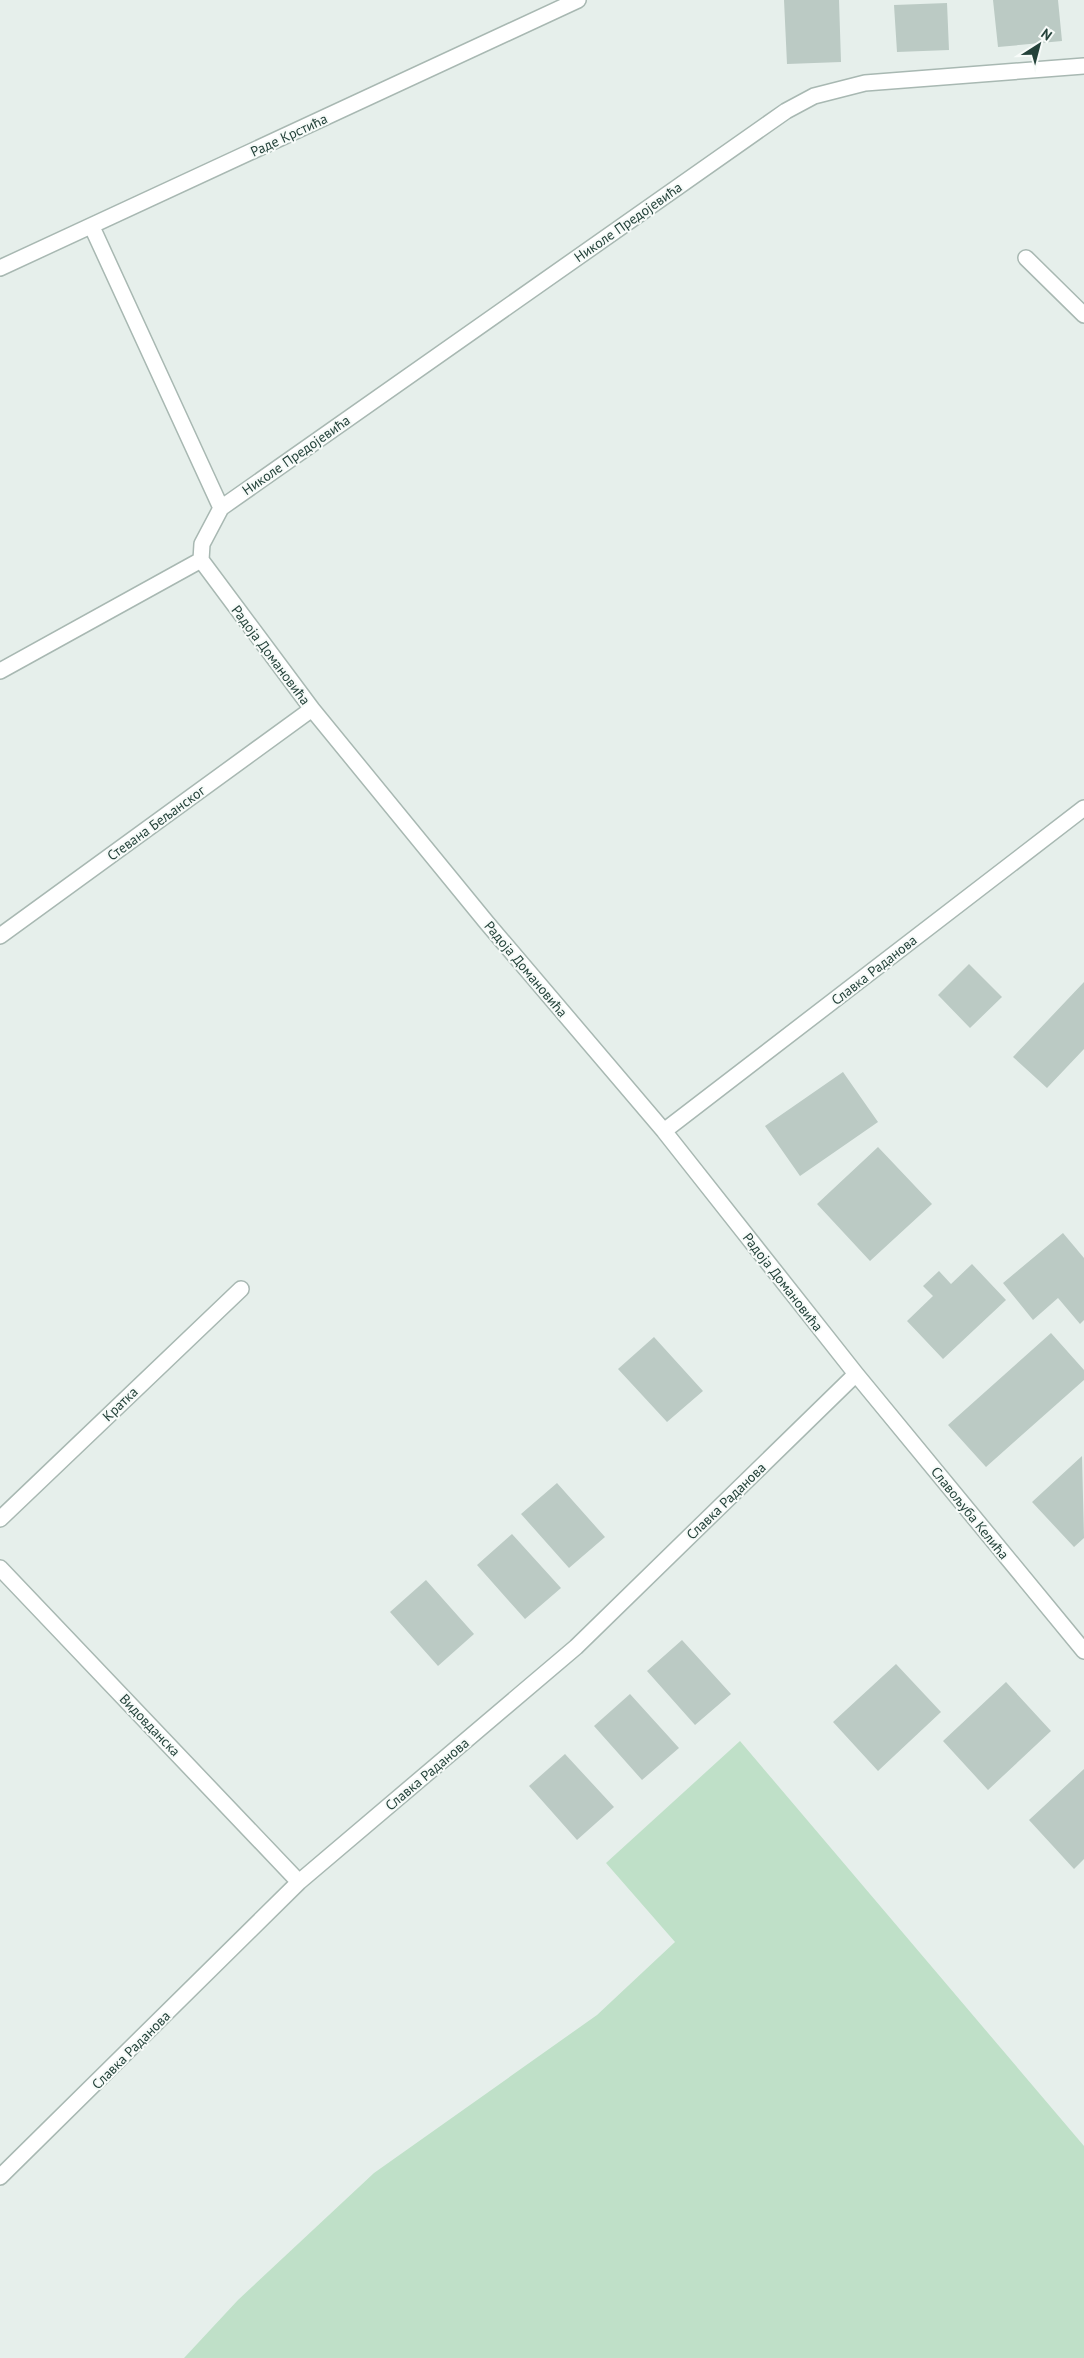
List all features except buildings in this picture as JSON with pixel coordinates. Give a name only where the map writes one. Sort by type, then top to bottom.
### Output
[{"type":"street","name":"Раде Крстића","points":[[0,268],[92,227],[578,0]]},
{"type":"street","name":"Николе Предојевића","points":[[221,508],[778,117],[814,96],[865,83],[1084,66]]},
{"type":"street","points":[[0,671],[201,560],[202,544],[221,508],[92,227]]},
{"type":"street","points":[[1026,258],[1084,315]]},
{"type":"street","name":"Радоја Домановића","points":[[201,560],[312,709],[493,930],[664,1131],[856,1374]]},
{"type":"street","name":"Стевана Бељанског","points":[[0,936],[312,709]]},
{"type":"street","name":"Славка Раданова","points":[[664,1131],[1084,808]]},
{"type":"street","name":"Кратка","points":[[0,1519],[241,1289]]},
{"type":"street","name":"Славка Раданова","points":[[0,2177],[299,1882],[576,1647],[856,1374]]},
{"type":"street","name":"Славољуба Келића","points":[[856,1374],[1084,1651]]},
{"type":"street","name":"Видовданска","points":[[0,1568],[299,1882]]},
{"type":"green space","points":[[740,1741],[1084,2146],[1084,2358],[184,2358],[238,2300],[374,2173],[597,2015],[675,1942],[606,1863]]}]
